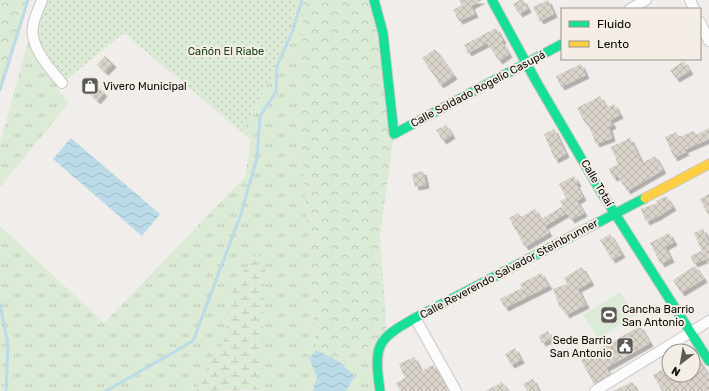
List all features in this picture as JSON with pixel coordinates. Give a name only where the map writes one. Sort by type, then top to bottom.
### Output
[{"type":"street","points":[[42,0],[32,27],[36,47],[49,68],[62,83]]},
{"type":"street","name":"Calle Soldado Rogelio Casupá","points":[[374,0],[383,33],[394,134],[561,45]]},
{"type":"street","name":"Calle Totaí","points":[[492,0],[525,63],[615,213],[692,330],[709,361]]},
{"type":"street","points":[[632,8],[646,0]]},
{"type":"street","points":[[701,24],[709,41]]},
{"type":"street","name":"Calle Reverendo Salvador Steinbrunner","points":[[380,391],[377,363],[379,347],[387,335],[415,318],[709,164]]},
{"type":"street","points":[[415,318],[456,391]]},
{"type":"street","points":[[595,391],[692,330],[709,321]]},
{"type":"green space","points":[[0,0],[28,0],[0,90]]},
{"type":"green space","name":"Cañón El Riabe","points":[[42,0],[298,0],[277,66],[242,131],[124,33],[62,83],[49,68],[32,27]]},
{"type":"green space","points":[[165,0],[303,0],[301,136],[316,350],[310,358],[317,377],[313,391],[260,391],[265,262],[231,289],[224,342],[199,381],[197,391],[0,391],[0,226],[104,323],[245,177],[251,140],[124,33]]},
{"type":"green space","points":[[303,0],[374,0],[394,134],[380,235],[387,335],[338,361],[316,350],[301,136]]},
{"type":"green space","points":[[32,27],[62,83],[56,88],[69,103],[0,187],[0,144]]},
{"type":"green space","points":[[257,253],[265,262],[261,390],[197,391],[199,381],[224,342],[231,289]]},
{"type":"green space","name":"Cancha Barrio San Antonio","points":[[620,292],[635,315],[599,339],[583,315]]},
{"type":"green space","points":[[387,335],[380,391],[346,391],[355,376],[338,361]]},
{"type":"water","points":[[71,138],[160,214],[142,236],[53,159]]},
{"type":"water","points":[[316,350],[338,361],[355,376],[346,391],[313,391],[317,377],[309,358]]},
{"type":"building","points":[[459,0],[482,0],[471,6],[475,14],[459,21],[453,10],[462,5]]},
{"type":"building","points":[[523,0],[528,9],[519,14],[513,4]]},
{"type":"building","points":[[548,0],[554,14],[540,21],[533,7]]},
{"type":"building","points":[[496,28],[503,40],[501,41],[509,54],[499,61],[487,43],[468,53],[464,45]]},
{"type":"building","points":[[435,49],[454,76],[440,85],[422,58]]},
{"type":"building","points":[[105,56],[113,64],[105,72],[97,65]]},
{"type":"building","points":[[684,61],[690,71],[676,79],[670,70]]},
{"type":"building","points":[[581,64],[586,75],[561,87],[556,76]]},
{"type":"building","points":[[89,79],[104,93],[97,101],[82,86]]},
{"type":"building","points":[[600,96],[607,108],[614,104],[620,115],[610,120],[613,125],[609,127],[612,138],[596,144],[588,124],[586,125],[577,108]]},
{"type":"building","points":[[446,125],[452,135],[443,141],[436,130]]},
{"type":"building","points":[[709,128],[709,139],[684,150],[686,152],[674,158],[665,137],[676,132],[679,137],[694,131],[696,135]]},
{"type":"building","points":[[554,129],[566,154],[555,160],[544,134]]},
{"type":"building","points":[[630,138],[642,163],[655,156],[663,170],[627,191],[618,176],[613,178],[609,169],[618,164],[611,147]]},
{"type":"building","points":[[423,171],[426,185],[415,187],[412,174]]},
{"type":"building","points":[[574,176],[578,183],[576,184],[583,197],[577,201],[584,213],[571,220],[567,213],[545,226],[549,233],[525,247],[509,218],[518,213],[521,217],[535,209],[541,219],[563,206],[560,201],[566,198],[559,184]]},
{"type":"building","points":[[709,194],[709,216],[700,199]]},
{"type":"building","points":[[666,196],[673,207],[646,222],[641,209],[657,203],[656,201]]},
{"type":"building","points":[[703,229],[709,243],[709,265],[706,259],[694,264],[690,256],[702,251],[694,233]]},
{"type":"building","points":[[669,233],[674,242],[665,247],[671,259],[661,264],[650,243]]},
{"type":"building","points":[[610,234],[622,254],[612,260],[600,240]]},
{"type":"building","points":[[695,266],[704,279],[681,293],[673,280]]},
{"type":"building","points":[[582,267],[591,282],[578,289],[586,305],[566,315],[562,307],[560,308],[553,289],[567,284],[564,278]]},
{"type":"building","points":[[541,273],[549,286],[505,308],[500,299],[522,288],[520,284]]},
{"type":"building","name":"Sede Barrio San Antonio","points":[[640,326],[650,343],[606,368],[610,374],[594,384],[581,360]]},
{"type":"building","points":[[548,331],[552,339],[542,343],[539,336]]},
{"type":"building","points":[[515,348],[521,360],[511,365],[505,354]]},
{"type":"building","points":[[414,357],[421,371],[433,365],[449,391],[400,391],[396,383],[405,378],[399,364]]},
{"type":"building","points":[[701,364],[709,376],[709,391],[662,391],[653,375],[661,370],[661,383],[701,383]]},
{"type":"building","points":[[533,379],[539,391],[527,391],[523,384]]},
{"type":"building","points":[[502,382],[508,391],[486,391]]},
{"type":"building","points":[[632,382],[637,391],[613,391]]},
{"type":"waterway","points":[[0,90],[28,0]]},
{"type":"waterway","points":[[106,391],[193,341],[241,214],[257,158],[260,116],[276,92],[277,66],[293,30],[302,0]]},
{"type":"waterway","points":[[0,305],[8,344],[6,391]]},
{"type":"traffic: fast","points":[[374,0],[383,33],[394,134],[561,45]]},
{"type":"traffic: fast","points":[[492,0],[536,81],[598,187],[709,361]]},
{"type":"traffic: fast","points":[[380,391],[377,364],[378,354],[380,346],[392,332],[415,318],[645,198]]},
{"type":"traffic: slow","points":[[645,198],[709,164]]},
{"type":"place","name":"Vivero Municipal","points":[[90,86]]},
{"type":"place","name":"Cancha Barrio San Antonio","points":[[609,315]]},
{"type":"place","name":"Sede Barrio San Antonio","points":[[625,346]]}]
